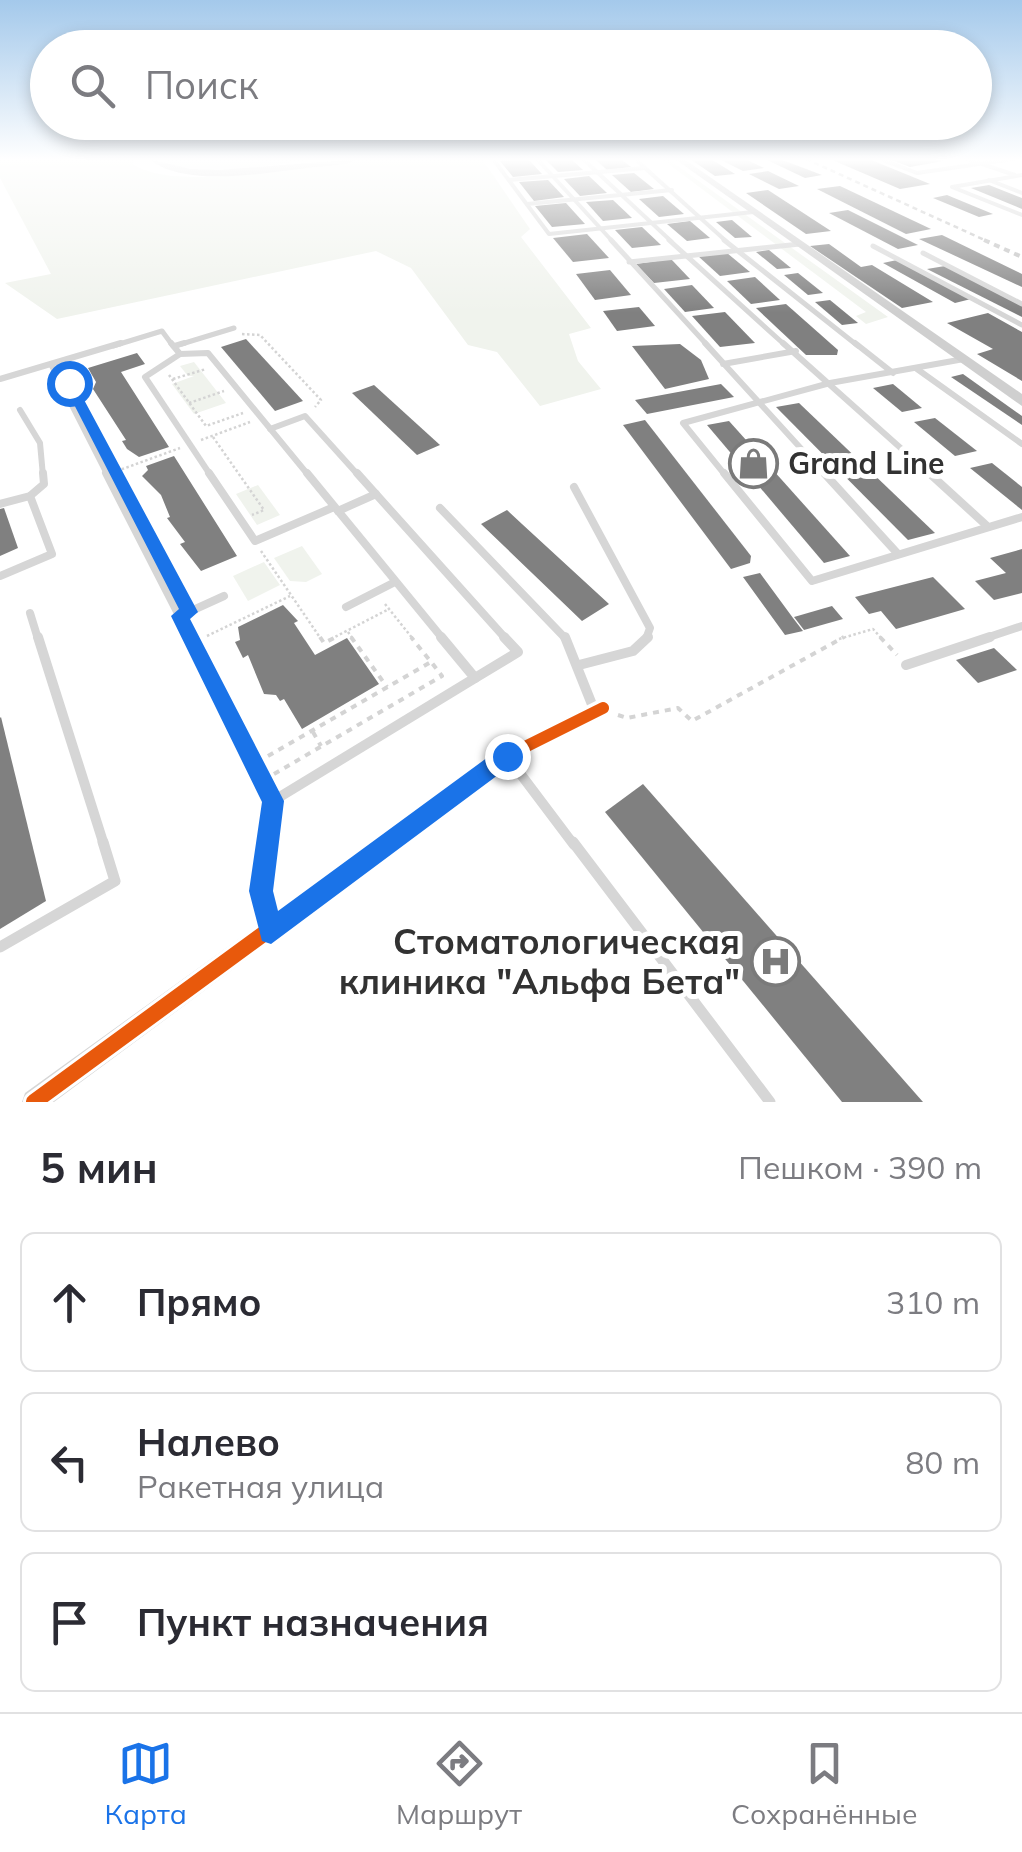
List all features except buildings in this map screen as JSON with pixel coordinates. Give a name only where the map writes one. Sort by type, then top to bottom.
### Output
[{"type":"main road","points":[[754,212],[1022,401]]},
{"type":"street","points":[[34,1102],[507,756],[599,710]]},
{"type":"lane","points":[[532,210],[549,234],[754,212]]},
{"type":"lane","points":[[584,210],[898,554]]},
{"type":"lane","points":[[637,210],[680,254],[796,351],[986,525]]},
{"type":"lane","points":[[694,210],[738,252],[894,373]]},
{"type":"lane","points":[[629,262],[800,244]]},
{"type":"lane","points":[[873,246],[1022,325]]},
{"type":"lane","points":[[923,253],[1022,304]]},
{"type":"lane","points":[[174,346],[234,328]]},
{"type":"lane","points":[[0,379],[162,331],[180,354]]},
{"type":"lane","points":[[723,364],[796,351]]},
{"type":"lane","points":[[376,494],[336,509],[255,541],[145,376],[180,354],[208,353],[217,365],[254,409],[336,509],[395,582],[475,678]]},
{"type":"lane","points":[[964,360],[830,382],[683,423],[812,581],[1022,517]]},
{"type":"lane","points":[[51,364],[184,614],[273,801],[261,891],[271,932]]},
{"type":"lane","points":[[917,368],[1022,444]]},
{"type":"lane","points":[[0,504],[30,496],[44,484],[40,443],[20,410]]},
{"type":"lane","points":[[270,429],[305,416],[518,652],[273,801]]},
{"type":"lane","points":[[574,487],[650,628],[650,639],[641,649],[579,665]]},
{"type":"lane","points":[[0,576],[52,554],[30,496]]},
{"type":"lane","points":[[440,508],[561,629],[599,710]]},
{"type":"lane","points":[[346,606],[395,582]]},
{"type":"lane","points":[[184,614],[224,596]]},
{"type":"lane","points":[[0,947],[115,881],[30,613]]},
{"type":"lane","points":[[906,665],[1022,626]]},
{"type":"lane","points":[[507,756],[770,1102]]},
{"type":"path","points":[[246,333],[260,335],[321,400],[314,408]]},
{"type":"path","points":[[172,380],[217,365]]},
{"type":"path","points":[[154,369],[172,380],[206,426],[254,409]]},
{"type":"path","points":[[189,402],[235,387]]},
{"type":"path","points":[[116,471],[261,418]]},
{"type":"path","points":[[212,436],[264,510],[241,520]]},
{"type":"path","points":[[255,541],[324,644],[390,609]]},
{"type":"path","points":[[376,592],[390,609],[442,676],[275,775],[265,757],[431,662]]},
{"type":"path","points":[[184,614],[203,638],[292,596]]},
{"type":"path","points":[[599,710],[627,718],[678,708],[692,721],[852,632],[873,629],[906,665]]},
{"type":"path","points":[[347,631],[387,687]]},
{"type":"path","points":[[312,730],[322,747]]},
{"type":"shaded area","points":[[17,210],[517,210],[530,229],[521,237],[591,328],[569,334],[578,361],[601,389],[540,406],[497,352],[468,345],[411,268],[376,251],[57,319],[5,283],[51,274]]},
{"type":"shaded area","points":[[731,210],[740,210],[888,317],[866,324],[856,316],[866,312]]},
{"type":"shaded area","points":[[194,362],[226,403],[194,414],[172,384],[194,376],[188,376],[180,366]]},
{"type":"shaded area","points":[[258,485],[280,515],[257,525],[236,494]]},
{"type":"shaded area","points":[[302,546],[322,574],[306,582],[290,581],[274,558]]},
{"type":"shaded area","points":[[264,562],[280,585],[248,601],[233,576]]},
{"type":"railway","points":[[919,210],[989,242]]},
{"type":"railway","points":[[984,240],[1022,257]]},
{"type":"cycle path","points":[[34,1102],[507,756],[603,708]]},
{"type":"place","name":"Grand Line","points":[[753,463]]},
{"type":"place","name":"Стоматологическая клиника \"Альфа Бета\"","points":[[775,961]]},
{"type":"route","points":[[69,383],[189,612],[180,616],[273,801],[261,891],[271,932],[507,756]]}]
